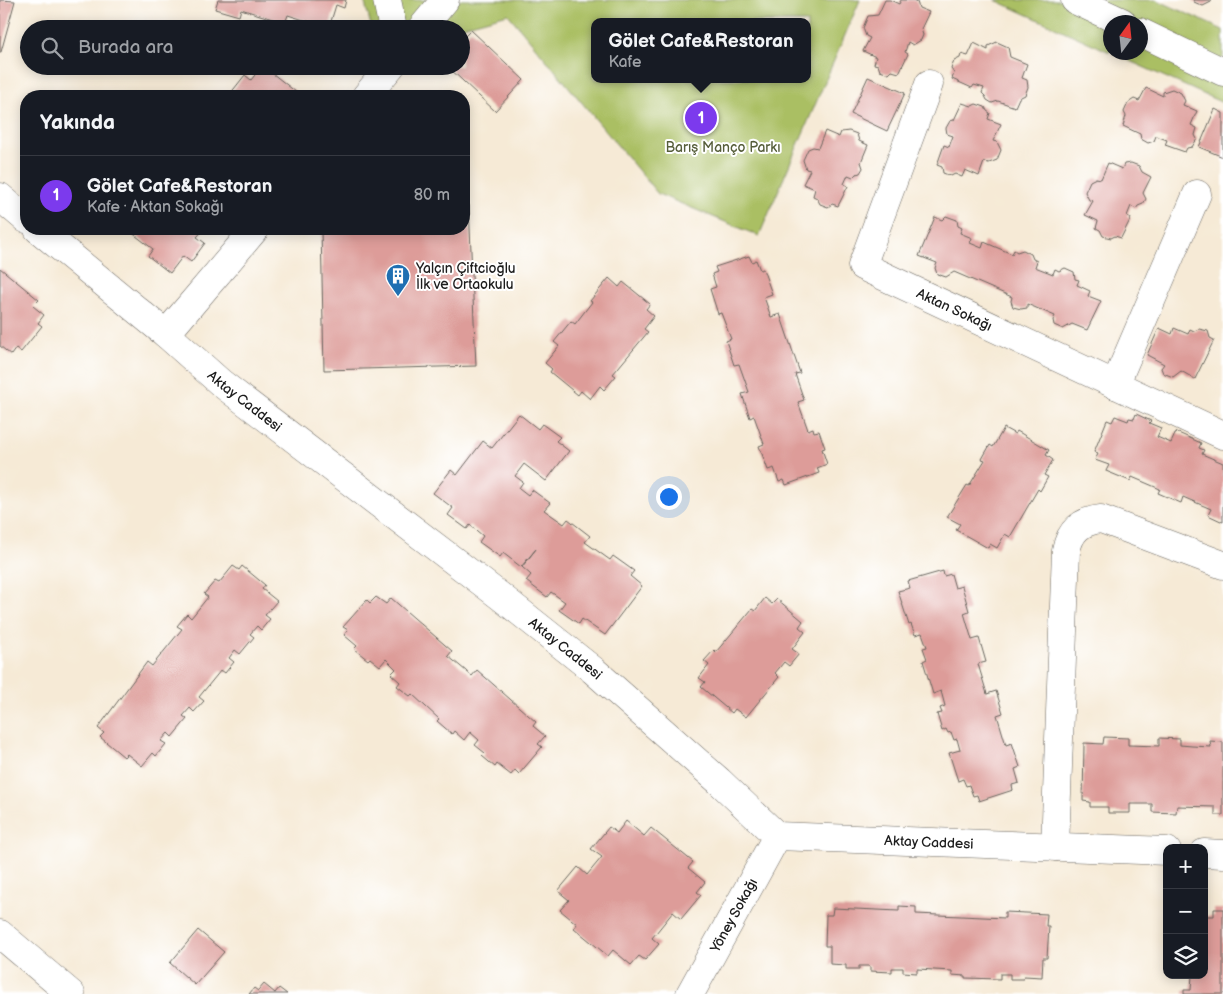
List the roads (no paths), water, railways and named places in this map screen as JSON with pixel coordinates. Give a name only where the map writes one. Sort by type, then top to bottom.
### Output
[{"type":"street","points":[[387,0],[392,20]]},
{"type":"street","points":[[429,20],[445,0]]},
{"type":"street","points":[[1076,0],[1107,15]]},
{"type":"street","points":[[1148,36],[1223,72]]},
{"type":"street","points":[[371,90],[383,75]]},
{"type":"street","name":"Aktan Sokağı","points":[[929,84],[862,266],[1223,436]]},
{"type":"street","points":[[1115,384],[1197,194]]},
{"type":"street","points":[[0,197],[20,214]]},
{"type":"street","name":"Aktay Caddesi","points":[[45,235],[166,334],[221,383],[500,596],[593,670],[719,781],[777,836],[1163,852]]},
{"type":"street","points":[[166,334],[250,235]]},
{"type":"street","points":[[1055,847],[1066,550],[1068,540],[1073,531],[1090,520],[1101,520],[1223,565]]},
{"type":"street","name":"Yöney Sokağı","points":[[690,994],[777,836]]},
{"type":"street","points":[[1208,853],[1223,854]]},
{"type":"street","points":[[0,935],[71,994]]},
{"type":"place","name":"Gölet Cafe&Restoran","points":[[701,118]]},
{"type":"place","name":"Yalçın Çiftcioğlu İlk ve Ortaokulu","points":[[398,297]]},
{"type":"park label","name":"Barış Manço Parkı","points":[[723,147]]}]
